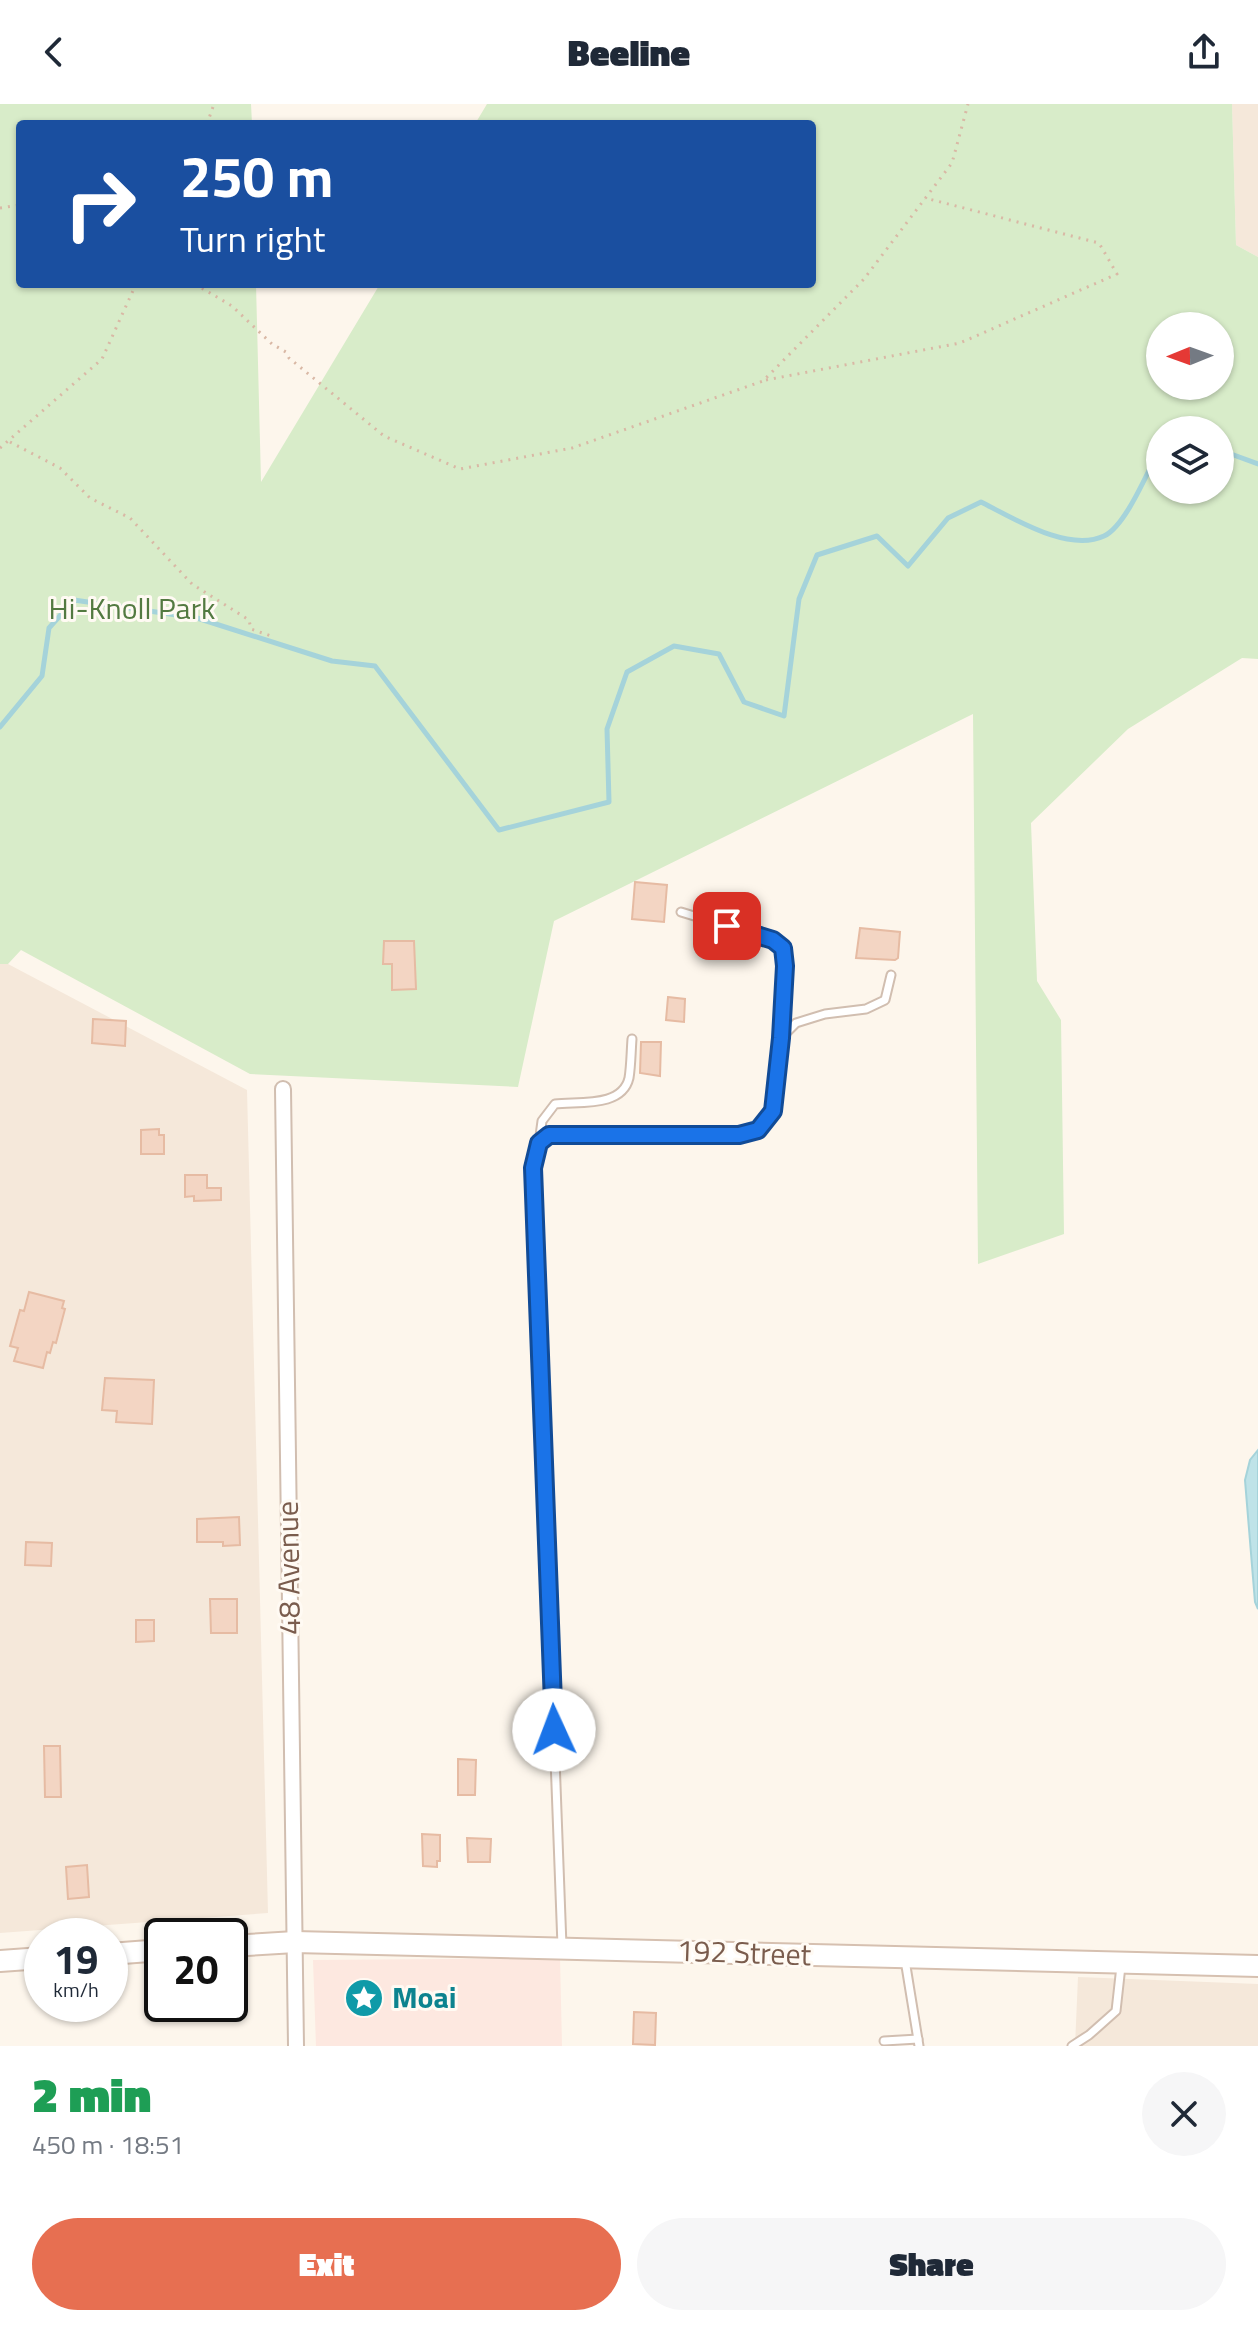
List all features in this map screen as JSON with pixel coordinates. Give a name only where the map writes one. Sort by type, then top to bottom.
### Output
[{"type":"main road","name":"192 Street","points":[[248,1945],[295,1942],[1258,1966]]},
{"type":"main road","points":[[0,1961],[24,1959]]},
{"type":"street","name":"48 Avenue","points":[[283,1089],[296,2046]]},
{"type":"lane","points":[[539,1143],[549,1135],[739,1135],[758,1130],[773,1111],[781,1038],[783,948],[773,940],[681,912]]},
{"type":"lane","points":[[781,1038],[796,1023],[825,1014],[866,1009],[885,1000],[891,975]]},
{"type":"lane","points":[[562,1948],[533,1168],[542,1121],[555,1104],[610,1099],[622,1093],[629,1081],[632,1039]]},
{"type":"lane","points":[[884,2041],[919,2042],[905,1958]]},
{"type":"lane","points":[[1072,2046],[1116,2011],[1121,1963]]},
{"type":"path","points":[[763,381],[864,279],[952,163],[968,104]]},
{"type":"path","points":[[202,288],[232,306],[272,344],[286,352],[289,358],[384,436],[460,469],[572,448],[763,381],[960,343],[1117,274],[1099,243],[925,198]]},
{"type":"path","points":[[0,448],[102,359],[134,288]]},
{"type":"path","points":[[10,442],[60,468],[90,498],[130,518],[192,584],[249,620],[251,629],[274,637]]},
{"type":"shaded area","points":[[1232,104],[1258,104],[1258,257],[1236,245]]},
{"type":"shaded area","points":[[0,964],[8,964],[247,1090],[268,1913],[144,1918],[144,1922],[128,1923],[128,1918],[24,1918],[24,1931],[0,1933]]},
{"type":"shaded area","points":[[560,1958],[562,2046],[316,2046],[313,1960]]},
{"type":"shaded area","points":[[1078,1977],[1258,1984],[1258,2046],[1075,2046]]},
{"type":"green space","name":"Hi-Knoll Park","points":[[0,104],[251,104],[252,120],[16,120],[16,288],[256,288],[261,482],[378,288],[816,288],[816,120],[477,120],[487,104],[1232,104],[1236,245],[1258,257],[1258,659],[1242,658],[1128,729],[1031,823],[1037,981],[1061,1020],[1064,1234],[978,1264],[973,714],[554,921],[518,1087],[250,1074],[21,950],[8,964],[0,964]]},
{"type":"water","points":[[1258,1450],[1258,1609],[1245,1480],[1250,1460]]},
{"type":"building","points":[[635,882],[667,885],[664,922],[632,919]]},
{"type":"building","points":[[860,928],[900,932],[898,958],[856,958]]},
{"type":"building","points":[[384,941],[414,941],[416,989],[392,990],[392,964],[383,964]]},
{"type":"building","points":[[668,997],[685,999],[684,1022],[666,1020]]},
{"type":"building","points":[[93,1019],[126,1021],[125,1046],[92,1043]]},
{"type":"building","points":[[641,1042],[661,1042],[660,1076],[640,1073]]},
{"type":"building","points":[[159,1129],[159,1135],[164,1135],[164,1154],[141,1154],[141,1130]]},
{"type":"building","points":[[185,1175],[207,1175],[207,1188],[221,1188],[221,1200],[194,1201],[194,1196],[185,1197]]},
{"type":"building","points":[[29,1292],[64,1301],[62,1308],[65,1309],[56,1343],[53,1342],[50,1353],[47,1352],[43,1368],[14,1361],[18,1348],[10,1346],[20,1310],[24,1311]]},
{"type":"building","points":[[105,1378],[154,1380],[152,1424],[116,1422],[117,1411],[102,1410]]},
{"type":"building","points":[[239,1517],[240,1545],[197,1542],[197,1519]]},
{"type":"building","points":[[26,1542],[52,1543],[51,1566],[25,1565]]},
{"type":"building","points":[[210,1599],[237,1599],[237,1633],[211,1633]]},
{"type":"building","points":[[136,1620],[154,1620],[154,1641],[136,1642]]},
{"type":"building","points":[[44,1746],[60,1746],[61,1797],[45,1797]]},
{"type":"building","points":[[458,1759],[476,1760],[475,1795],[458,1795]]},
{"type":"building","points":[[422,1834],[440,1835],[440,1861],[437,1861],[437,1867],[423,1866]]},
{"type":"building","points":[[467,1838],[491,1839],[490,1862],[468,1862]]},
{"type":"building","points":[[87,1865],[89,1897],[68,1899],[66,1867]]},
{"type":"building","points":[[634,2012],[656,2013],[655,2045],[633,2044]]},
{"type":"waterway","points":[[1234,455],[1258,464]]},
{"type":"waterway","points":[[0,727],[42,676],[49,628],[74,600],[197,618],[332,661],[375,666],[499,830],[609,802],[607,729],[627,672],[674,646],[719,654],[744,702],[784,716],[799,599],[817,555],[877,536],[908,566],[948,518],[981,502],[1058,537],[1090,540],[1112,531],[1146,477]]},
{"type":"place","name":"Moai","points":[[364,1998]]},
{"type":"route","points":[[554,1730],[533,1168],[539,1143],[549,1135],[739,1135],[758,1130],[773,1111],[781,1038],[783,948],[773,940],[727,926]]}]
